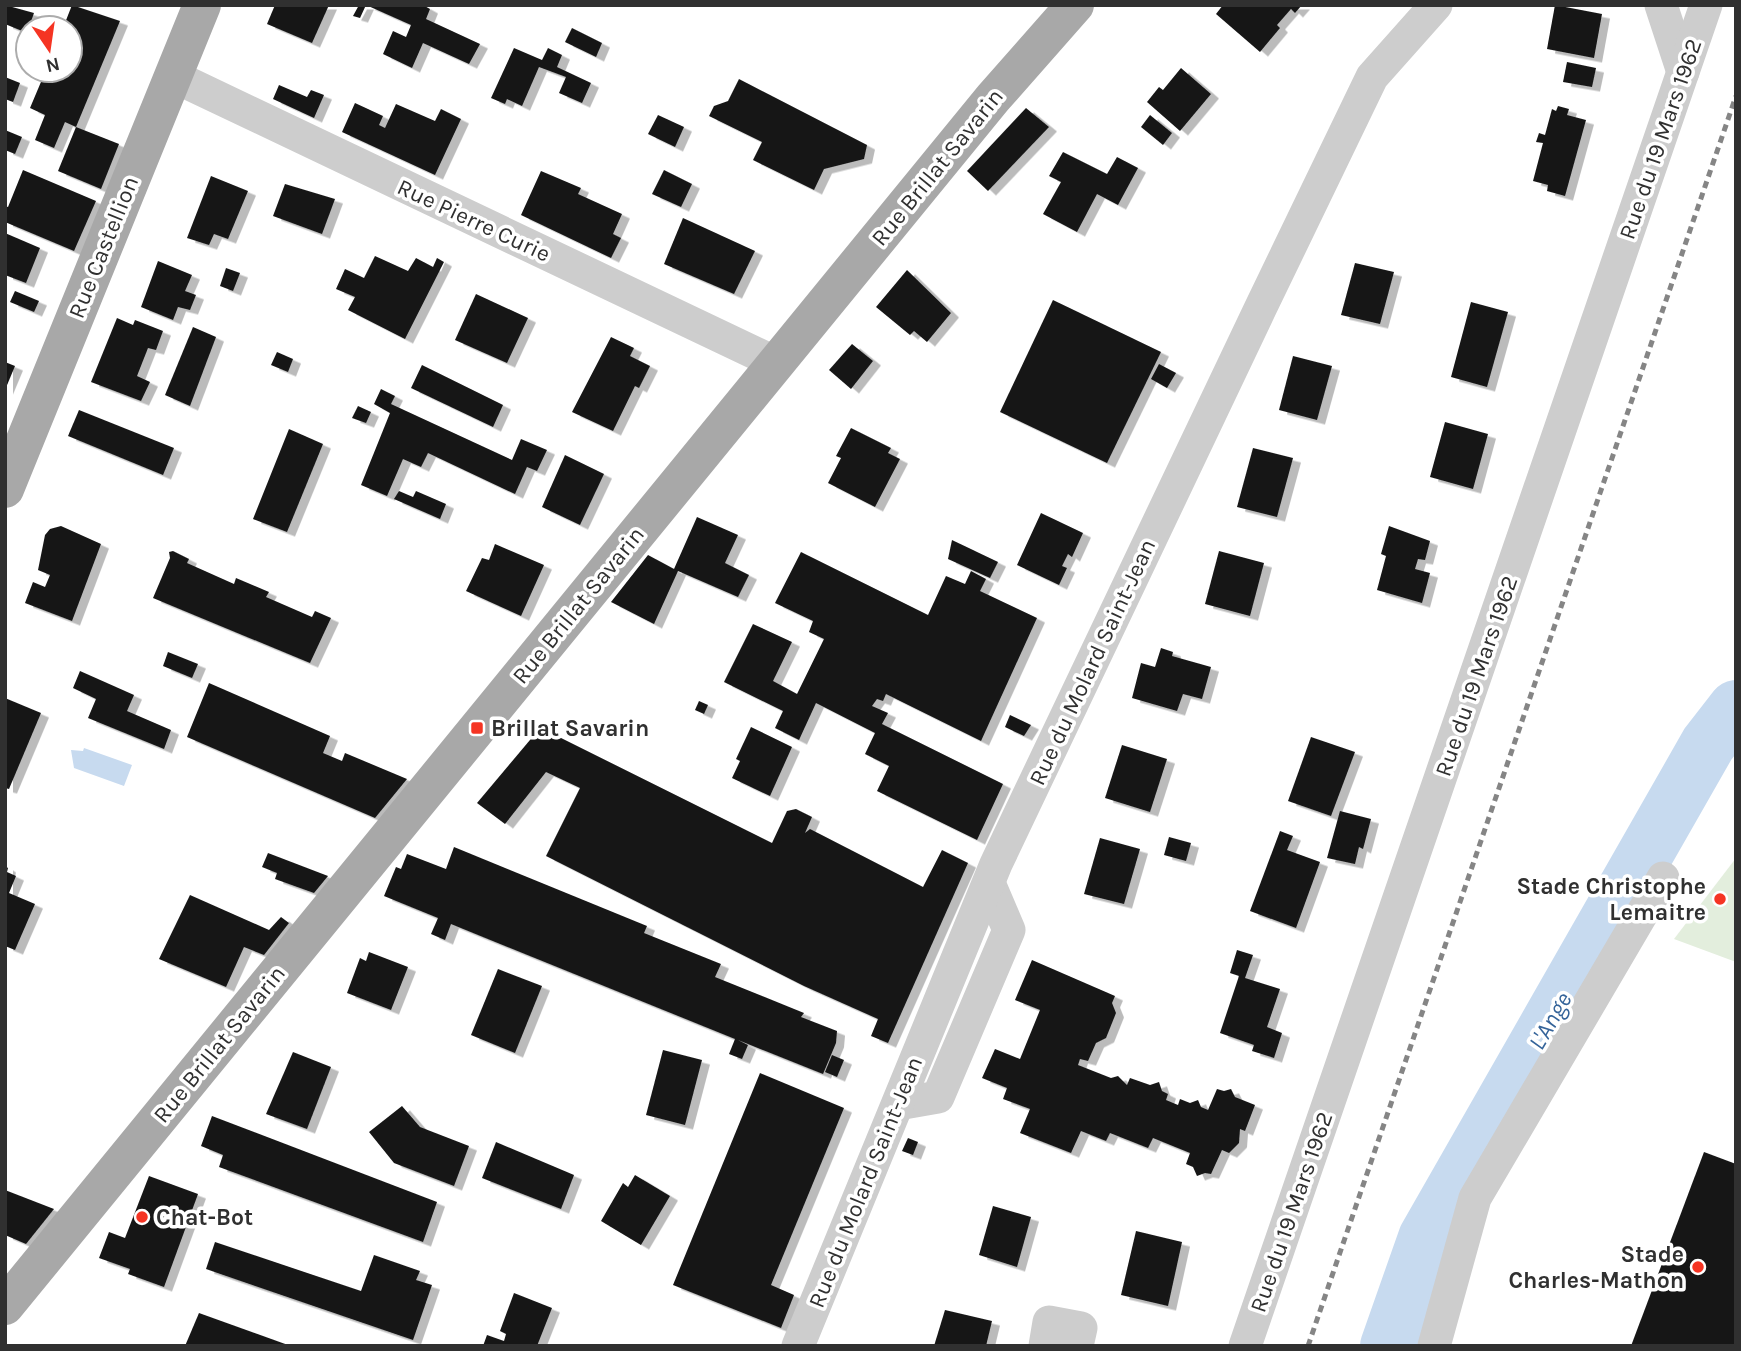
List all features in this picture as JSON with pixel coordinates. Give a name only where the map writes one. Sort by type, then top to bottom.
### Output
[{"type":"main road","name":"Rue Castellion","points":[[5,489],[202,5]]},
{"type":"main road","name":"Rue Brillat Savarin","points":[[5,1306],[993,99],[1075,5]]},
{"type":"street","name":"Rue du Molard Saint-Jean","points":[[798,1346],[989,883],[1373,77],[1436,5]]},
{"type":"street","points":[[1661,5],[1683,72]]},
{"type":"street","name":"Rue du 19 Mars 1962","points":[[1245,1346],[1706,5]]},
{"type":"street","name":"Rue Pierre Curie","points":[[173,76],[776,363]]},
{"type":"street","points":[[1434,1346],[1475,1198],[1663,878]]},
{"type":"street","points":[[1045,1346],[1049,1322],[1081,1328],[1077,1346]]},
{"type":"green space","name":"Stade Christophe Lemaitre","points":[[1736,858],[1736,962],[1674,939]]},
{"type":"water","points":[[84,748],[132,765],[124,786],[74,768],[71,750],[83,751]]},
{"type":"building","points":[[5,5],[34,13],[14,14],[14,28],[5,24]]},
{"type":"building","points":[[72,5],[120,21],[76,127],[65,122],[54,148],[35,140],[45,115],[30,108],[40,84],[84,84],[84,14],[68,14]]},
{"type":"building","points":[[275,5],[329,5],[312,43],[267,24]]},
{"type":"building","points":[[359,5],[366,5],[360,18],[353,16]]},
{"type":"building","points":[[366,5],[423,5],[430,9],[426,19],[480,44],[469,64],[423,43],[412,68],[383,54],[393,31],[406,37],[411,25]]},
{"type":"building","points":[[1223,5],[1302,5],[1295,13],[1291,9],[1277,25],[1280,28],[1260,52],[1216,14]]},
{"type":"building","points":[[1555,5],[1602,14],[1594,58],[1547,49]]},
{"type":"building","points":[[572,28],[602,43],[596,57],[565,42]]},
{"type":"building","points":[[514,48],[542,60],[548,48],[562,55],[557,67],[591,83],[582,103],[559,93],[566,77],[539,67],[522,106],[507,99],[505,104],[491,98]]},
{"type":"building","points":[[1567,62],[1596,68],[1592,87],[1563,82]]},
{"type":"building","points":[[1181,68],[1211,94],[1180,131],[1147,102],[1159,87],[1163,90]]},
{"type":"building","points":[[5,77],[14,81],[14,84],[20,84],[13,102],[5,99]]},
{"type":"building","points":[[739,79],[867,145],[864,159],[824,169],[814,190],[753,160],[762,142],[709,116],[714,106],[728,101]]},
{"type":"building","points":[[279,85],[307,97],[311,90],[324,95],[314,118],[273,99]]},
{"type":"building","points":[[355,103],[383,116],[379,125],[385,128],[396,104],[435,121],[441,109],[461,119],[435,175],[342,132]]},
{"type":"building","points":[[1558,106],[1569,109],[1567,115],[1586,120],[1565,196],[1547,191],[1548,185],[1533,181],[1543,143],[1536,142],[1539,133],[1545,135],[1552,109],[1556,111]]},
{"type":"building","points":[[1026,108],[1049,127],[988,191],[967,171]]},
{"type":"building","points":[[658,115],[684,127],[675,147],[648,134]]},
{"type":"building","points":[[1150,115],[1172,133],[1163,145],[1141,127]]},
{"type":"building","points":[[76,127],[119,144],[101,189],[58,171]]},
{"type":"building","points":[[5,130],[22,137],[15,154],[5,150]]},
{"type":"building","points":[[1063,152],[1107,174],[1117,157],[1138,168],[1118,205],[1097,194],[1077,232],[1043,214],[1061,182],[1049,176]]},
{"type":"building","points":[[23,170],[96,201],[74,251],[5,222],[5,206],[8,207]]},
{"type":"building","points":[[664,170],[692,184],[681,207],[652,194]]},
{"type":"building","points":[[541,171],[581,188],[578,194],[622,214],[613,234],[621,238],[611,258],[521,215]]},
{"type":"building","points":[[211,176],[248,191],[228,239],[214,234],[209,245],[187,238]]},
{"type":"building","points":[[285,184],[335,199],[322,234],[273,216]]},
{"type":"building","points":[[683,218],[755,251],[734,294],[664,264]]},
{"type":"building","points":[[5,233],[40,248],[26,283],[5,275]]},
{"type":"building","points":[[375,256],[408,271],[416,258],[433,267],[437,258],[444,262],[405,339],[348,310],[355,297],[336,289],[345,269],[364,278]]},
{"type":"building","points":[[158,261],[192,275],[185,291],[196,295],[190,310],[178,307],[173,320],[141,307]]},
{"type":"building","points":[[1355,263],[1394,272],[1380,324],[1341,315]]},
{"type":"building","points":[[226,268],[240,273],[233,291],[220,286]]},
{"type":"building","points":[[907,270],[951,313],[927,342],[914,331],[910,335],[876,307]]},
{"type":"building","points":[[15,291],[39,301],[34,312],[10,302]]},
{"type":"building","points":[[476,294],[528,318],[507,363],[455,340]]},
{"type":"building","points":[[1053,300],[1161,352],[1107,463],[1000,412]]},
{"type":"building","points":[[1471,302],[1508,312],[1487,387],[1451,377]]},
{"type":"building","points":[[117,318],[133,325],[135,320],[163,331],[156,350],[148,348],[137,376],[150,382],[141,401],[91,382]]},
{"type":"building","points":[[193,327],[216,337],[190,406],[165,395]]},
{"type":"building","points":[[611,337],[634,348],[630,356],[650,366],[639,388],[635,386],[613,431],[572,412]]},
{"type":"building","points":[[852,344],[873,361],[851,389],[829,370]]},
{"type":"building","points":[[277,352],[293,359],[288,372],[271,365]]},
{"type":"building","points":[[1293,356],[1332,366],[1317,420],[1279,410]]},
{"type":"building","points":[[5,362],[15,366],[5,390]]},
{"type":"building","points":[[1159,364],[1176,373],[1167,388],[1151,379]]},
{"type":"building","points":[[422,365],[503,405],[493,427],[411,388]]},
{"type":"building","points":[[381,389],[395,396],[391,404],[512,460],[521,439],[547,450],[537,471],[527,467],[515,494],[428,453],[421,467],[403,459],[387,496],[361,485],[390,413],[374,404]]},
{"type":"building","points":[[358,406],[371,412],[366,423],[352,418]]},
{"type":"building","points":[[79,410],[174,448],[163,475],[68,436]]},
{"type":"building","points":[[1445,422],[1488,434],[1473,489],[1430,477]]},
{"type":"building","points":[[851,428],[891,448],[888,453],[900,459],[875,507],[828,483],[841,458],[836,456]]},
{"type":"building","points":[[289,429],[323,444],[287,532],[253,519]]},
{"type":"building","points":[[1253,448],[1293,458],[1277,517],[1237,507]]},
{"type":"building","points":[[565,455],[604,474],[580,525],[542,507]]},
{"type":"building","points":[[399,491],[413,497],[416,491],[446,504],[440,519],[394,499]]},
{"type":"building","points":[[1041,513],[1083,533],[1072,557],[1068,554],[1062,566],[1067,568],[1059,585],[1017,565]]},
{"type":"building","points":[[697,517],[738,535],[725,563],[749,575],[738,597],[678,571],[654,624],[611,602],[648,555],[674,569]]},
{"type":"building","points":[[61,526],[101,544],[72,621],[25,603],[33,582],[45,587],[50,575],[38,570],[45,535],[50,529]]},
{"type":"building","points":[[1389,526],[1430,541],[1425,560],[1418,559],[1415,569],[1430,573],[1422,603],[1377,590],[1386,556],[1381,554]]},
{"type":"building","points":[[952,540],[998,562],[990,578],[948,559]]},
{"type":"building","points":[[495,544],[544,565],[521,616],[466,591],[482,558],[489,560]]},
{"type":"building","points":[[173,551],[189,559],[187,563],[234,584],[236,578],[269,592],[266,597],[312,617],[315,611],[331,618],[310,663],[153,598],[170,558],[169,552]]},
{"type":"building","points":[[1219,551],[1264,563],[1250,616],[1205,604]]},
{"type":"building","points":[[801,552],[928,615],[946,576],[965,584],[971,571],[986,579],[980,591],[1037,618],[981,741],[886,694],[883,701],[877,699],[872,706],[888,713],[882,724],[1003,784],[977,840],[877,791],[889,766],[865,754],[875,733],[816,703],[799,740],[775,728],[783,711],[724,682],[753,624],[792,642],[773,681],[797,694],[824,639],[809,632],[813,621],[775,603]]},
{"type":"building","points":[[1161,648],[1173,652],[1172,656],[1211,667],[1202,699],[1183,694],[1177,711],[1132,698],[1141,663],[1155,667]]},
{"type":"building","points":[[168,652],[198,664],[192,678],[163,666]]},
{"type":"building","points":[[80,671],[134,695],[127,711],[171,730],[164,749],[88,718],[96,699],[73,688]]},
{"type":"building","points":[[209,683],[330,736],[323,753],[342,761],[345,753],[407,779],[375,818],[187,737]]},
{"type":"building","points":[[5,698],[41,713],[9,789],[5,788]]},
{"type":"building","points":[[699,701],[708,705],[704,714],[695,710]]},
{"type":"building","points":[[1010,715],[1031,725],[1024,736],[1005,727]]},
{"type":"building","points":[[751,727],[792,747],[770,796],[732,778],[740,761],[736,759]]},
{"type":"building","points":[[549,732],[772,843],[787,811],[796,809],[812,817],[805,833],[810,829],[923,887],[942,850],[968,863],[888,1043],[871,1036],[878,1019],[804,986],[546,856],[580,788],[546,772],[505,824],[477,803],[535,734]]},
{"type":"building","points":[[1311,737],[1355,752],[1331,816],[1288,801]]},
{"type":"building","points":[[1122,745],[1167,759],[1150,812],[1105,798]]},
{"type":"building","points":[[1340,811],[1371,819],[1363,849],[1359,847],[1355,864],[1327,858]]},
{"type":"building","points":[[1280,831],[1293,836],[1287,850],[1320,862],[1296,928],[1250,911]]},
{"type":"building","points":[[1169,837],[1191,843],[1186,861],[1164,855]]},
{"type":"building","points":[[1100,838],[1140,849],[1124,904],[1084,894]]},
{"type":"building","points":[[454,847],[647,926],[644,933],[721,964],[715,977],[804,1013],[801,1017],[837,1031],[836,1043],[823,1074],[738,1040],[748,1045],[742,1059],[729,1054],[735,1039],[451,924],[445,940],[431,934],[438,918],[384,896],[396,867],[401,869],[407,854],[446,869]]},
{"type":"building","points":[[268,853],[328,876],[314,893],[275,879],[277,873],[262,867]]},
{"type":"building","points":[[5,866],[8,868],[7,872],[16,876],[9,893],[35,904],[15,950],[5,946]]},
{"type":"building","points":[[190,895],[269,930],[281,917],[289,923],[264,955],[244,947],[226,987],[159,959]]},
{"type":"building","points":[[1237,950],[1253,955],[1245,978],[1280,989],[1267,1027],[1282,1033],[1274,1058],[1252,1051],[1254,1045],[1220,1033],[1239,976],[1230,973]]},
{"type":"building","points":[[369,952],[408,967],[391,1010],[347,993],[360,958],[366,961]]},
{"type":"building","points":[[1032,960],[1115,996],[1112,1003],[1116,1013],[1106,1038],[1096,1043],[1088,1061],[1080,1059],[1078,1065],[1111,1078],[1118,1076],[1127,1085],[1130,1078],[1150,1085],[1159,1082],[1162,1091],[1168,1094],[1166,1100],[1178,1105],[1180,1099],[1190,1103],[1198,1100],[1201,1107],[1208,1110],[1217,1089],[1231,1089],[1235,1097],[1255,1105],[1245,1131],[1240,1129],[1239,1143],[1229,1153],[1222,1150],[1211,1174],[1197,1176],[1193,1167],[1186,1164],[1190,1153],[1153,1138],[1148,1148],[1110,1133],[1106,1141],[1081,1131],[1071,1153],[1020,1133],[1030,1109],[1003,1099],[1007,1088],[982,1078],[995,1049],[1020,1059],[1040,1010],[1015,1000]]},
{"type":"building","points":[[498,969],[542,986],[515,1053],[471,1035]]},
{"type":"building","points":[[663,1050],[702,1060],[685,1125],[646,1115]]},
{"type":"building","points":[[293,1052],[331,1067],[307,1129],[266,1114]]},
{"type":"building","points":[[832,1055],[844,1060],[837,1077],[825,1072]]},
{"type":"building","points":[[760,1073],[844,1108],[771,1285],[794,1295],[781,1328],[673,1285]]},
{"type":"building","points":[[402,1106],[420,1127],[469,1146],[454,1186],[394,1163],[369,1132]]},
{"type":"building","points":[[212,1116],[437,1202],[423,1242],[219,1167],[223,1155],[201,1146]]},
{"type":"building","points":[[908,1138],[918,1142],[913,1155],[902,1151]]},
{"type":"building","points":[[496,1142],[574,1175],[561,1209],[482,1178]]},
{"type":"building","name":"Stade Charles-Mathon","points":[[1704,1152],[1736,1164],[1736,1346],[1631,1346]]},
{"type":"building","points":[[635,1175],[670,1196],[641,1245],[601,1221],[623,1183],[628,1187]]},
{"type":"building","points":[[149,1176],[198,1194],[164,1287],[128,1274],[130,1269],[99,1258],[109,1232],[125,1238]]},
{"type":"building","points":[[5,1190],[54,1209],[26,1244],[5,1235]]},
{"type":"building","points":[[993,1206],[1031,1217],[1017,1267],[979,1255]]},
{"type":"building","points":[[1136,1231],[1182,1242],[1168,1306],[1121,1295]]},
{"type":"building","points":[[215,1242],[361,1291],[374,1255],[420,1271],[416,1280],[432,1285],[413,1340],[206,1269]]},
{"type":"building","points":[[514,1293],[552,1308],[537,1346],[483,1346],[487,1335],[504,1341],[506,1334],[500,1331]]},
{"type":"building","points":[[945,1310],[992,1321],[986,1346],[934,1346]]},
{"type":"building","points":[[199,1313],[288,1345],[288,1346],[185,1346]]},
{"type":"waterway","name":"L'Ange","points":[[1388,1346],[1426,1238],[1708,744],[1736,708]]},
{"type":"railway","points":[[1308,1346],[1736,96]]},
{"type":"place","name":"Brillat Savarin","points":[[477,728]]},
{"type":"place","name":"Stade Christophe Lemaitre","points":[[1720,899]]},
{"type":"place","name":"Chat-Bot","points":[[142,1217]]},
{"type":"place","name":"Stade Charles-Mathon","points":[[1698,1267]]}]
